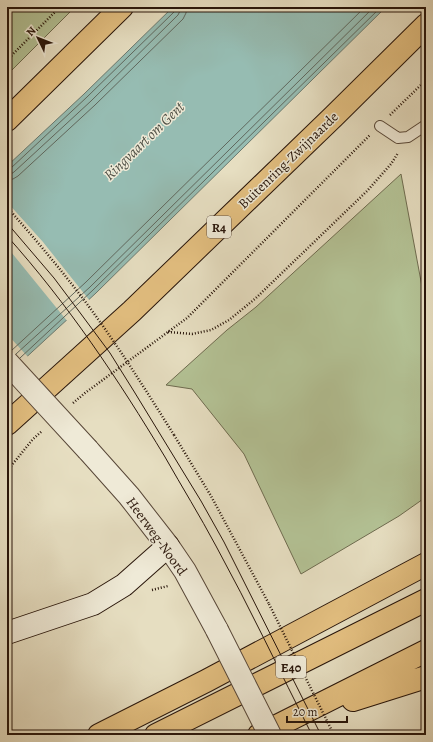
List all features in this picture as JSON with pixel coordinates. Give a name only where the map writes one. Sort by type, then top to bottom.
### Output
[{"type":"highway","points":[[7,120],[122,7]]},
{"type":"highway","name":"Buitenring-Zwijnaarde","points":[[7,424],[132,311],[426,25]]},
{"type":"highway","points":[[206,681],[426,547]]},
{"type":"highway","points":[[99,735],[206,681],[426,564]]},
{"type":"highway","name":"E40","points":[[156,735],[426,600]]},
{"type":"highway","points":[[259,735],[426,651]]},
{"type":"highway","points":[[289,720],[426,677]]},
{"type":"street","name":"Heerweg-Noord","points":[[7,362],[129,496],[168,546],[185,571],[217,630],[270,735]]},
{"type":"street","points":[[7,633],[93,604],[124,585],[168,546]]},
{"type":"lane","points":[[380,126],[398,138],[408,137],[426,125]]},
{"type":"path","points":[[7,60],[60,7]]},
{"type":"path","points":[[73,403],[187,318],[426,80]]},
{"type":"path","points":[[167,332],[192,334],[211,330],[229,320],[256,298],[367,191],[391,164],[408,137]]},
{"type":"path","points":[[7,207],[57,266],[89,307],[122,354],[174,435],[211,496],[269,604],[334,735]]},
{"type":"path","points":[[7,471],[33,439],[44,429]]},
{"type":"green space","points":[[7,7],[75,7],[7,75]]},
{"type":"green space","points":[[401,174],[423,292],[426,292],[426,497],[399,516],[301,574],[244,454],[192,389],[166,385],[227,330],[256,307]]},
{"type":"water","name":"Ringvaart om Gent","points":[[173,7],[386,7],[96,293],[7,375],[7,166],[84,94]]},
{"type":"pier","points":[[7,202],[43,242],[90,301],[68,322],[7,247]]},
{"type":"pier","points":[[7,334],[29,358],[7,377]]},
{"type":"tram line","points":[[7,223],[54,278],[110,353],[135,393],[201,501],[224,542],[321,735]]},
{"type":"tram line","points":[[7,236],[51,288],[71,315],[110,371],[165,457],[229,569],[312,735]]}]
